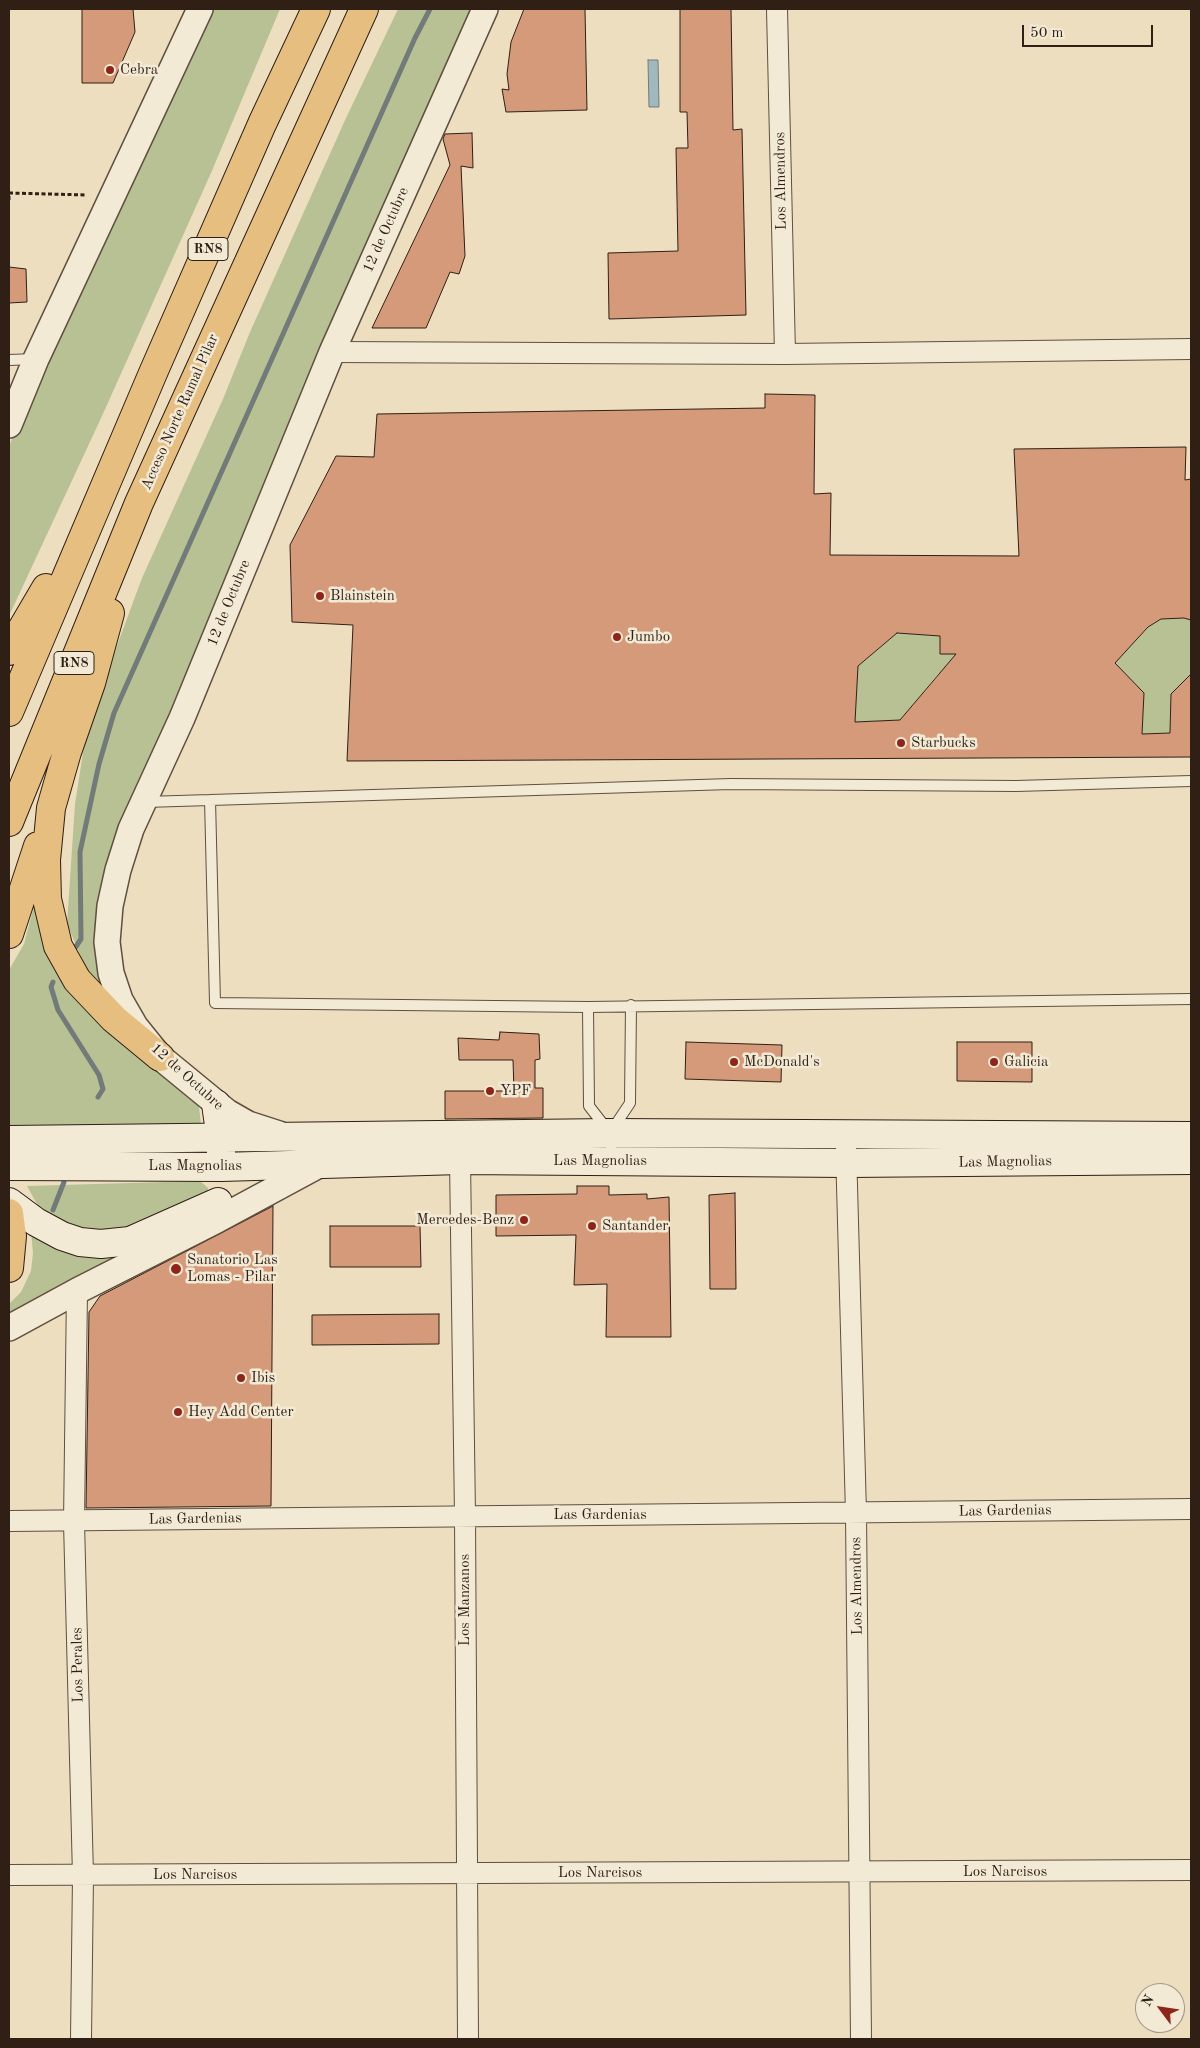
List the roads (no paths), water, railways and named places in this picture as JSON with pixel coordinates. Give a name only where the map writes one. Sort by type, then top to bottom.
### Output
[{"type":"highway","points":[[262,124],[298,9]]},
{"type":"highway","name":"RN8","points":[[9,712],[98,498],[262,124],[316,9]]},
{"type":"highway","name":"Acceso Norte Ramal Pilar","points":[[9,822],[139,503],[364,9]]},
{"type":"highway","points":[[269,214],[384,9]]},
{"type":"highway","points":[[9,651],[98,498]]},
{"type":"highway","points":[[9,934],[91,683],[139,503]]},
{"type":"highway","points":[[51,808],[46,860],[47,899],[53,928],[63,956],[77,980],[100,1006],[160,1056]]},
{"type":"highway","points":[[9,1213],[12,1236],[9,1268]]},
{"type":"main road","points":[[9,1202],[36,1222],[62,1236],[80,1242],[101,1244],[130,1241],[218,1211],[221,1139],[216,1104]]},
{"type":"main road","name":"Las Magnolias","points":[[9,1140],[610,1133],[1191,1136]]},
{"type":"main road","name":"Las Magnolias","points":[[9,1166],[221,1167],[460,1160],[848,1163],[1191,1160]]},
{"type":"street","points":[[9,425],[36,359],[200,9]]},
{"type":"street","name":"12 de Octubre","points":[[290,1138],[248,1124],[216,1104],[160,1056],[135,1026],[120,1000],[108,958],[108,926],[114,888],[124,850],[143,802],[182,718],[332,352],[485,9]]},
{"type":"street","name":"Los Almendros","points":[[777,9],[785,354]]},
{"type":"street","points":[[332,352],[785,354],[1191,349]]},
{"type":"street","name":"Los Almendros","points":[[844,1134],[848,1163],[856,1513],[861,2039]]},
{"type":"street","name":"Los Manzanos","points":[[460,1160],[465,1516],[468,2039]]},
{"type":"street","points":[[9,1328],[218,1211],[318,1165]]},
{"type":"street","name":"Los Perales","points":[[77,1291],[74,1522],[83,1876],[81,2039]]},
{"type":"street","name":"Las Gardenias","points":[[9,1522],[1191,1508]]},
{"type":"street","name":"Los Narcisos","points":[[9,1875],[1191,1870]]},
{"type":"lane","points":[[9,360],[36,359]]},
{"type":"lane","points":[[143,802],[731,784],[1016,786],[1191,781]]},
{"type":"lane","points":[[210,800],[215,1003],[588,1007],[1191,999]]},
{"type":"lane","points":[[610,1133],[630,1103],[631,1005]]},
{"type":"lane","points":[[588,1007],[589,1106],[610,1133],[612,1162]]},
{"type":"water","points":[[648,60],[658,60],[659,107],[649,107]]},
{"type":"waterway","points":[[75,948],[81,939],[80,852],[99,764],[114,713],[415,38],[430,9]]},
{"type":"waterway","points":[[53,982],[51,987],[58,1010],[99,1075],[103,1089],[98,1097]]},
{"type":"waterway","points":[[53,1210],[64,1182]]},
{"type":"place","name":"Cebra","points":[[110,70]]},
{"type":"place","name":"Blainstein","points":[[320,596]]},
{"type":"place","name":"Jumbo","points":[[617,637]]},
{"type":"place","name":"Starbucks","points":[[901,743]]},
{"type":"place","name":"McDonald's","points":[[734,1062]]},
{"type":"place","name":"Galicia","points":[[994,1062]]},
{"type":"place","name":"YPF","points":[[490,1091]]},
{"type":"place","name":"Mercedes-Benz","points":[[524,1220]]},
{"type":"place","name":"Santander","points":[[592,1226]]},
{"type":"place","name":"Sanatorio Las Lomas - Pilar","points":[[176,1269]]},
{"type":"place","name":"Ibis","points":[[241,1378]]},
{"type":"place","name":"Hey Add Center","points":[[178,1412]]}]
